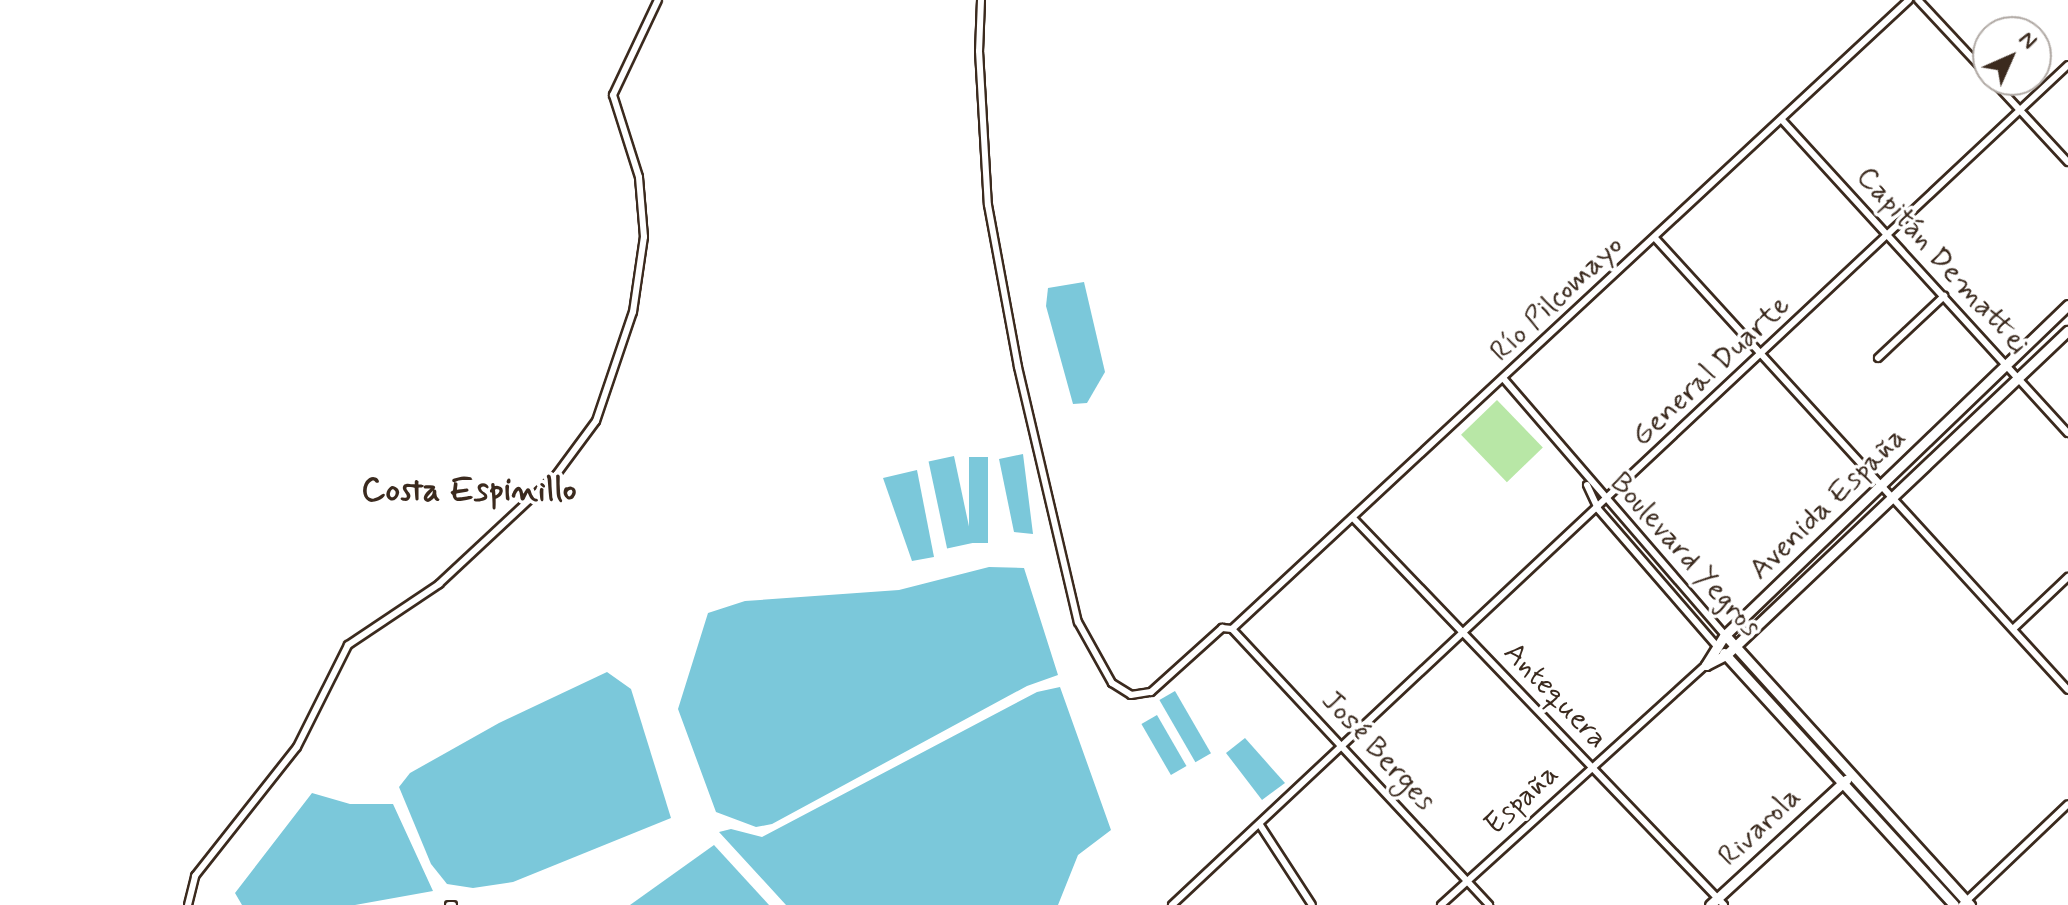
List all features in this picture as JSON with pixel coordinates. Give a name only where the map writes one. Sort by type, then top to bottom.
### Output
[{"type":"street","points":[[188,905],[195,876],[297,747],[348,645],[439,584],[556,475],[596,421],[633,312],[644,237],[639,177],[613,95],[658,0]]},
{"type":"street","name":"Río Pilcomayo","points":[[981,0],[979,51],[988,205],[1018,367],[1078,622],[1112,683],[1131,695],[1151,692],[1222,628],[1232,629],[1909,0]]},
{"type":"street","points":[[1918,0],[1972,58]]},
{"type":"street","name":"General Duarte","points":[[1172,905],[1598,509],[2068,65]]},
{"type":"street","points":[[2007,96],[2068,162]]},
{"type":"street","name":"Capitán Demattei","points":[[1782,120],[2068,433]]},
{"type":"street","points":[[1655,238],[1895,497],[2068,690]]},
{"type":"street","points":[[1878,358],[1944,296]]},
{"type":"street","name":"Avenida España","points":[[1706,665],[1725,635],[2068,305]]},
{"type":"street","name":"Avenida España","points":[[1706,665],[1726,655],[2068,331]]},
{"type":"street","points":[[1503,378],[1584,478]]},
{"type":"street","name":"Boulevard Yegros","points":[[1584,478],[1966,904]]},
{"type":"street","name":"Boulevard Yegros","points":[[1584,478],[1598,509],[1716,645],[1954,905]]},
{"type":"street","name":"Antequera","points":[[1353,518],[1591,766],[1717,903]]},
{"type":"street","points":[[2013,629],[2068,577]]},
{"type":"street","name":"José Berges","points":[[1232,629],[1489,905]]},
{"type":"street","name":"España","points":[[1441,905],[1706,665]]},
{"type":"street","name":"Rivarola","points":[[1717,903],[1852,775]]},
{"type":"street","points":[[1966,904],[2068,804]]},
{"type":"street","points":[[1260,825],[1312,905]]},
{"type":"green space","points":[[1497,400],[1543,447],[1507,482],[1461,435]]},
{"type":"water","points":[[1084,282],[1105,372],[1087,403],[1073,404],[1046,306],[1048,288]]},
{"type":"water","points":[[1023,454],[1033,534],[1014,532],[999,459]]},
{"type":"water","points":[[954,456],[973,543],[947,548],[929,461]]},
{"type":"water","points":[[969,457],[988,457],[988,543],[969,543]]},
{"type":"water","points":[[917,470],[934,557],[912,561],[883,478]]},
{"type":"water","points":[[989,567],[1024,568],[1058,675],[1027,686],[772,824],[756,827],[716,812],[678,709],[708,613],[745,601],[899,590]]},
{"type":"water","points":[[607,672],[631,689],[671,818],[513,882],[473,888],[447,884],[431,864],[399,787],[410,773],[499,723]]},
{"type":"water","points":[[1060,687],[1111,830],[1078,855],[1058,905],[786,905],[719,832],[731,829],[762,837],[1037,692]]},
{"type":"water","points":[[1175,691],[1211,753],[1195,762],[1159,700]]},
{"type":"water","points":[[1157,715],[1186,766],[1171,775],[1141,724]]},
{"type":"water","points":[[1245,738],[1285,783],[1262,800],[1226,753]]},
{"type":"water","points":[[312,793],[350,804],[393,804],[433,891],[355,905],[242,905],[235,893]]},
{"type":"water","points":[[714,845],[769,905],[630,905]]},
{"type":"district","name":"Costa Espinillo","points":[[469,491]]}]
